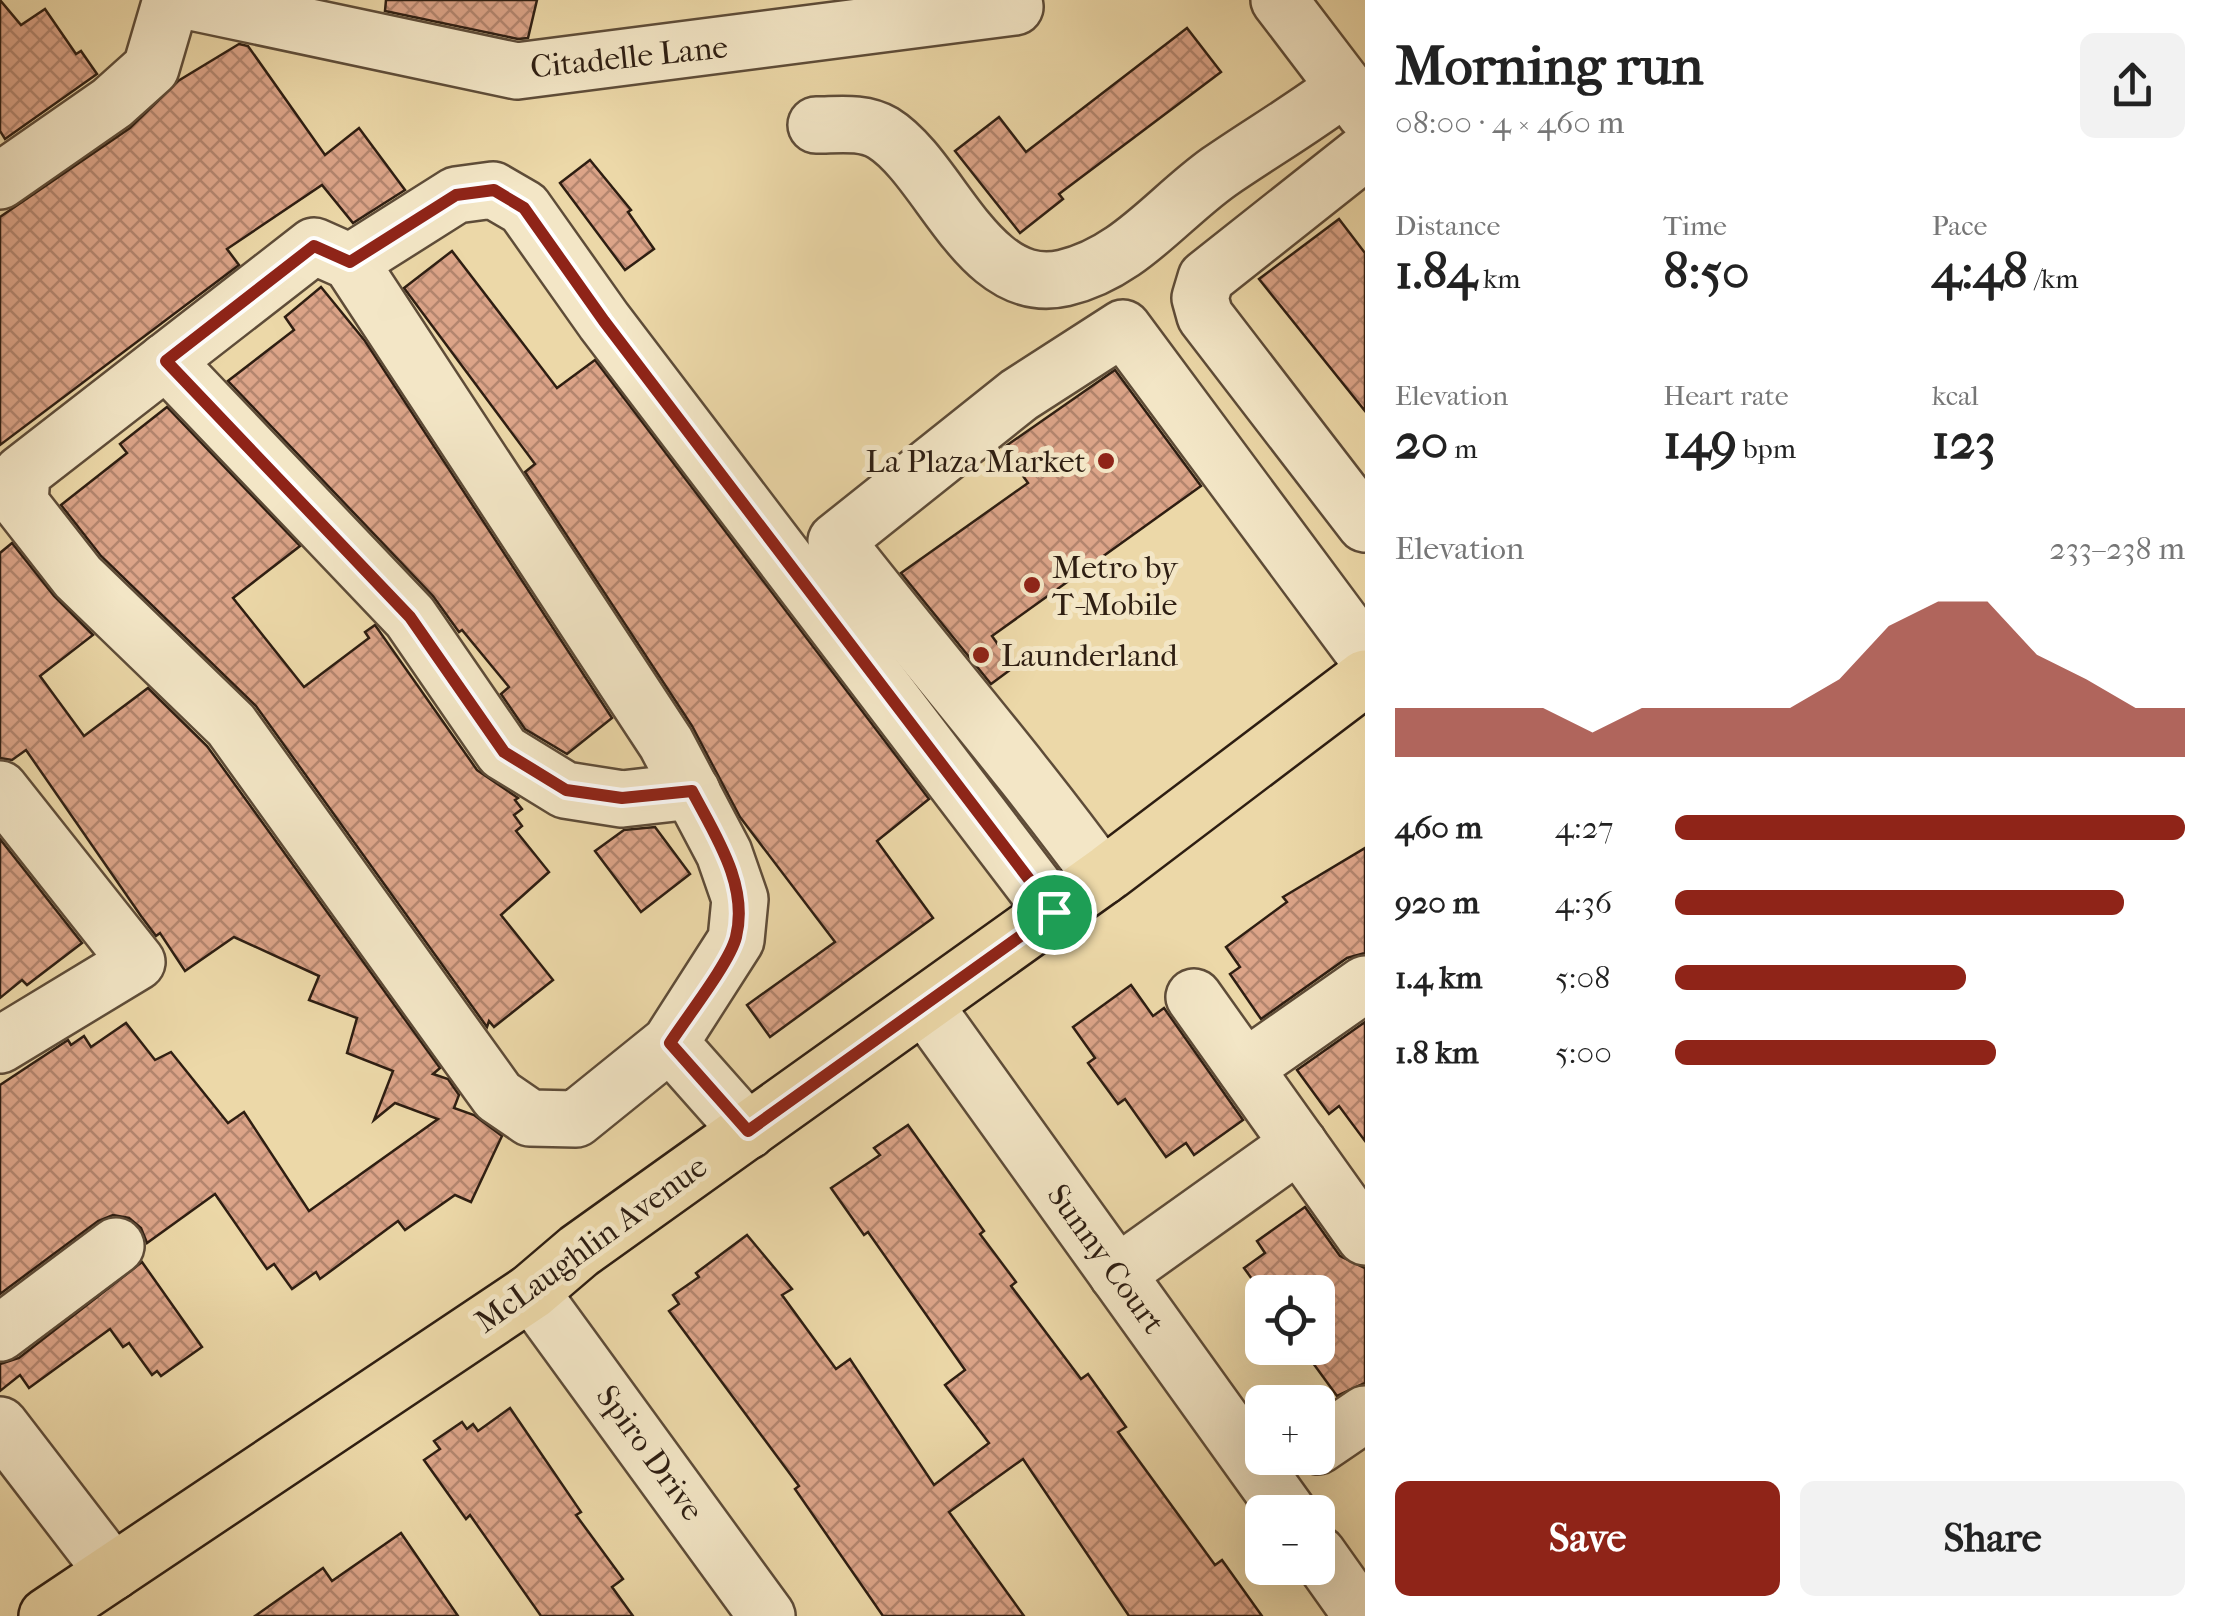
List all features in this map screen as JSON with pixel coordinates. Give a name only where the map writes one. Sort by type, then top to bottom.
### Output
[{"type":"main road","name":"McLaughlin Avenue","points":[[47,1616],[531,1292],[578,1251],[925,1006],[1365,678]]},
{"type":"street","points":[[0,182],[112,103],[151,68],[171,0]]},
{"type":"street","name":"Citadelle Lane","points":[[182,0],[517,71],[826,34],[1014,7],[1014,0]]},
{"type":"street","points":[[816,125],[857,124],[884,134],[962,226],[1002,264],[1029,279],[1061,279],[1095,268],[1159,228],[1216,174],[1296,125],[1355,100],[1290,4]]},
{"type":"street","points":[[1365,152],[1206,278],[1200,298],[1205,316],[1365,524]]},
{"type":"street","points":[[350,262],[456,195],[494,190],[524,208],[604,321],[1054,912]]},
{"type":"street","points":[[314,246],[350,262],[666,743],[724,853],[740,899],[736,940],[670,1043],[576,1119],[530,1118],[498,1096],[231,725],[78,577],[20,503],[22,473],[314,246]]},
{"type":"street","points":[[1102,877],[1037,786],[976,720],[836,542],[1019,395],[1124,328],[1365,654]]},
{"type":"street","points":[[166,361],[410,617],[504,752],[566,790],[622,798],[692,791]]},
{"type":"street","points":[[0,789],[137,962],[0,1045]]},
{"type":"street","points":[[1245,1068],[1365,984]]},
{"type":"street","points":[[1194,997],[1365,1237]]},
{"type":"street","name":"Sunny Court","points":[[925,1006],[1117,1274],[1285,1484]]},
{"type":"street","points":[[670,1043],[748,1131]]},
{"type":"street","points":[[1117,1274],[1299,1144]]},
{"type":"street","points":[[0,1334],[116,1246]]},
{"type":"street","name":"Spiro Drive","points":[[531,1292],[767,1616]]},
{"type":"street","points":[[1335,1434],[1365,1414]]},
{"type":"street","points":[[0,1426],[113,1572]]},
{"type":"street","points":[[1335,1578],[1362,1616]]},
{"type":"building","points":[[0,0],[21,25],[45,9],[76,54],[81,51],[97,74],[5,139],[0,131]]},
{"type":"building","points":[[386,0],[537,0],[528,38],[518,39],[385,11]]},
{"type":"building","points":[[1187,28],[1221,72],[1059,194],[1063,199],[1020,233],[955,151],[999,117],[1026,152]]},
{"type":"building","points":[[239,44],[248,46],[325,155],[359,128],[405,190],[353,223],[322,185],[227,249],[239,265],[0,445],[0,217],[130,128],[178,81]]},
{"type":"building","points":[[590,160],[631,210],[628,212],[654,249],[625,270],[560,183]]},
{"type":"building","points":[[1339,219],[1365,253],[1365,411],[1259,279]]},
{"type":"building","points":[[452,251],[557,388],[595,360],[929,799],[877,841],[933,918],[770,1037],[747,1005],[835,942],[740,817],[692,726],[525,472],[535,464],[404,288]]},
{"type":"building","points":[[321,287],[365,341],[612,718],[567,754],[525,729],[501,694],[509,687],[462,630],[459,632],[433,596],[228,381],[294,330],[285,317]]},
{"type":"building","points":[[1115,370],[1201,486],[992,636],[1014,667],[991,684],[901,573],[1028,483],[1003,448]]},
{"type":"building","points":[[167,407],[300,546],[233,598],[304,687],[369,638],[365,632],[375,625],[477,770],[518,798],[515,800],[522,809],[514,815],[522,826],[516,831],[549,872],[501,915],[553,980],[494,1027],[489,1021],[487,1027],[256,706],[101,556],[61,505],[127,453],[120,444]]},
{"type":"building","points":[[12,543],[54,596],[93,635],[40,676],[84,736],[148,688],[207,746],[440,1068],[433,1074],[448,1079],[459,1095],[454,1108],[474,1115],[502,1136],[471,1202],[455,1195],[405,1230],[398,1221],[320,1279],[316,1272],[292,1289],[274,1264],[267,1269],[215,1194],[147,1243],[141,1228],[129,1218],[113,1215],[98,1221],[0,1294],[0,1085],[68,1040],[71,1045],[84,1036],[91,1047],[126,1023],[155,1060],[171,1052],[228,1123],[244,1112],[309,1211],[438,1119],[395,1103],[374,1120],[393,1071],[347,1053],[357,1018],[309,1000],[319,976],[234,937],[185,971],[160,933],[156,936],[141,916],[26,750],[12,760],[0,758],[0,553]]},
{"type":"building","points":[[655,827],[690,874],[641,912],[595,851],[624,830]]},
{"type":"building","points":[[0,839],[82,943],[27,985],[22,980],[0,998]]},
{"type":"building","points":[[1365,848],[1365,953],[1347,958],[1261,1019],[1230,974],[1240,967],[1226,947],[1287,902],[1283,897]]},
{"type":"building","points":[[1131,985],[1153,1016],[1164,1008],[1243,1120],[1194,1155],[1186,1143],[1166,1157],[1125,1099],[1118,1104],[1088,1063],[1095,1058],[1073,1027]]},
{"type":"building","points":[[1365,1022],[1365,1141],[1339,1106],[1329,1114],[1297,1070]]},
{"type":"building","points":[[908,1125],[984,1231],[980,1234],[1016,1282],[1011,1286],[1081,1379],[1088,1374],[1126,1427],[1118,1432],[1215,1565],[1222,1560],[1262,1616],[1129,1616],[1023,1459],[949,1512],[1024,1616],[883,1616],[795,1489],[799,1486],[669,1311],[679,1304],[673,1295],[747,1235],[792,1289],[782,1295],[836,1369],[850,1359],[934,1485],[989,1443],[945,1385],[965,1370],[868,1232],[864,1235],[831,1188],[880,1155],[874,1148]]},
{"type":"building","points":[[1305,1207],[1340,1256],[1365,1268],[1365,1383],[1337,1396],[1335,1385],[1329,1385],[1314,1365],[1335,1365],[1335,1275],[1249,1275],[1244,1268],[1265,1253],[1257,1241]]},
{"type":"building","points":[[142,1262],[202,1347],[161,1376],[157,1371],[152,1375],[129,1343],[123,1347],[110,1329],[29,1388],[20,1375],[0,1391],[0,1364],[19,1358]]},
{"type":"building","points":[[510,1408],[581,1512],[576,1515],[623,1579],[612,1587],[633,1616],[541,1616],[470,1515],[466,1519],[424,1460],[440,1449],[434,1441],[462,1422],[467,1429],[473,1424],[478,1431]]},
{"type":"building","points":[[401,1533],[458,1616],[255,1616],[323,1568],[332,1581]]},
{"type":"place","name":"La Plaza Market","points":[[1106,461]]},
{"type":"place","name":"Metro by T-Mobile","points":[[1032,585]]},
{"type":"place","name":"Launderland","points":[[981,655]]},
{"type":"route","points":[[494,190],[524,208],[604,321],[1054,912],[748,1131],[670,1043],[736,940],[740,899],[724,853],[692,791],[622,798],[566,790],[504,752],[410,617],[166,361],[314,246],[350,262],[456,195],[494,190]]}]
